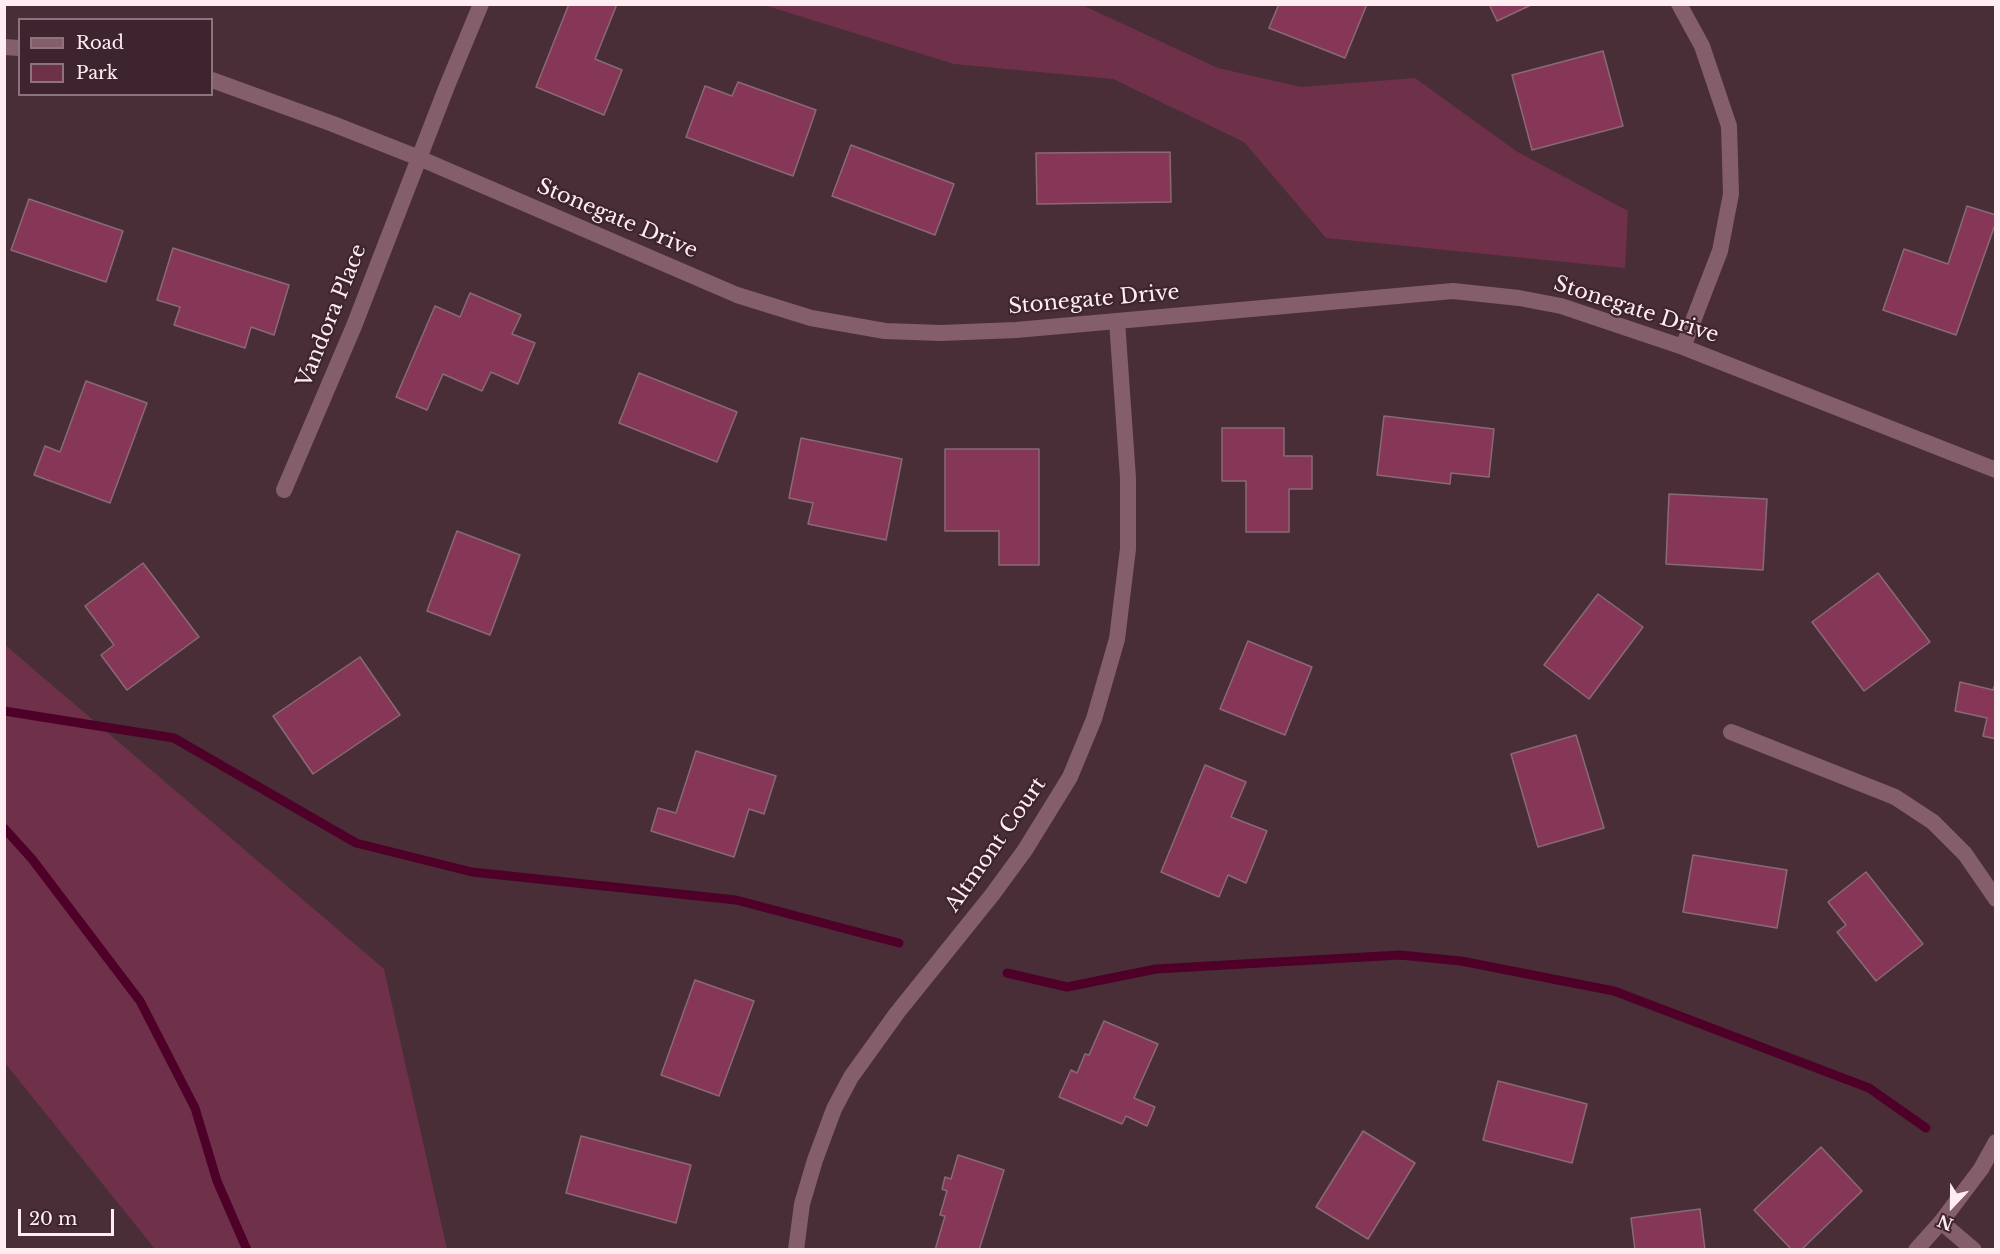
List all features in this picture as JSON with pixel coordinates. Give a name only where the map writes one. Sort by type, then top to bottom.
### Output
[{"type":"street","name":"Vandora Place","points":[[284,490],[354,326],[481,4]]},
{"type":"street","points":[[1679,4],[1702,46],[1729,126],[1731,194],[1720,251],[1683,347]]},
{"type":"street","name":"Stonegate Drive","points":[[213,80],[419,158],[737,295],[811,318],[885,330],[941,333],[1016,330],[1453,291],[1519,298],[1561,306],[1683,347],[1995,470]]},
{"type":"street","name":"Altmont Court","points":[[796,1250],[802,1204],[814,1160],[834,1109],[851,1077],[897,1013],[992,895],[1025,850],[1070,777],[1094,719],[1117,639],[1128,549],[1128,478],[1117,321]]},
{"type":"street","points":[[1731,732],[1895,796],[1933,822],[1965,854],[1995,899]]},
{"type":"street","points":[[1916,1250],[1941,1222],[1981,1168],[1995,1142]]},
{"type":"street","points":[[1941,1222],[1974,1250]]},
{"type":"green space","points":[[764,5],[1082,5],[1218,68],[1301,87],[1415,78],[1516,151],[1628,211],[1625,268],[1326,238],[1244,142],[1113,79],[954,64]]},
{"type":"green space","points":[[4,644],[384,969],[447,1249],[155,1249],[5,1063]]},
{"type":"building","points":[[569,4],[617,4],[595,59],[622,70],[604,115],[536,87]]},
{"type":"building","points":[[1279,4],[1367,4],[1345,58],[1269,28]]},
{"type":"building","points":[[1489,4],[1533,4],[1497,21]]},
{"type":"building","points":[[1603,51],[1623,126],[1532,150],[1512,75]]},
{"type":"building","points":[[738,82],[816,110],[793,176],[686,137],[705,86],[732,96]]},
{"type":"building","points":[[851,145],[954,184],[935,235],[832,196]]},
{"type":"building","points":[[1170,152],[1171,202],[1037,204],[1036,153]]},
{"type":"building","points":[[29,199],[123,231],[106,282],[11,250]]},
{"type":"building","points":[[1967,206],[1996,215],[1996,222],[1956,335],[1883,310],[1904,249],[1948,264]]},
{"type":"building","points":[[173,248],[289,285],[274,335],[251,327],[245,348],[174,325],[180,307],[157,300]]},
{"type":"building","points":[[470,293],[521,315],[512,334],[535,343],[518,384],[491,372],[482,391],[443,374],[427,410],[396,397],[435,306],[460,317]]},
{"type":"building","points":[[639,373],[737,412],[717,462],[619,423]]},
{"type":"building","points":[[86,381],[147,403],[110,503],[34,475],[45,446],[60,452]]},
{"type":"building","points":[[1384,416],[1494,429],[1489,477],[1451,473],[1450,484],[1377,475]]},
{"type":"building","points":[[1222,428],[1284,428],[1284,456],[1312,456],[1312,489],[1289,489],[1289,532],[1246,532],[1246,481],[1222,481]]},
{"type":"building","points":[[801,438],[902,459],[886,540],[808,524],[813,503],[789,498]]},
{"type":"building","points":[[945,449],[1039,449],[1039,565],[999,565],[999,531],[945,531]]},
{"type":"building","points":[[1669,494],[1767,499],[1763,570],[1666,564]]},
{"type":"building","points":[[457,531],[520,555],[490,635],[427,611]]},
{"type":"building","points":[[143,563],[199,637],[127,690],[101,655],[114,645],[85,606]]},
{"type":"building","points":[[1878,573],[1930,642],[1864,691],[1812,622]]},
{"type":"building","points":[[1598,594],[1643,627],[1589,699],[1544,665]]},
{"type":"building","points":[[1248,641],[1312,667],[1285,735],[1220,709]]},
{"type":"building","points":[[360,657],[400,715],[313,774],[273,716]]},
{"type":"building","points":[[1960,682],[1993,690],[1996,682],[1996,739],[1983,736],[1987,718],[1955,711]]},
{"type":"building","points":[[1576,735],[1604,828],[1538,847],[1511,754]]},
{"type":"building","points":[[696,751],[776,776],[764,814],[749,809],[734,857],[651,831],[658,808],[676,813]]},
{"type":"building","points":[[1205,765],[1246,782],[1231,817],[1267,831],[1246,883],[1228,875],[1219,897],[1161,872]]},
{"type":"building","points":[[1693,855],[1787,870],[1777,928],[1683,912]]},
{"type":"building","points":[[1866,872],[1923,944],[1876,981],[1837,932],[1846,925],[1828,902]]},
{"type":"building","points":[[695,980],[754,1001],[719,1096],[661,1075]]},
{"type":"building","points":[[1104,1021],[1158,1044],[1134,1098],[1155,1107],[1147,1126],[1126,1116],[1122,1124],[1059,1097],[1071,1070],[1077,1073],[1085,1054],[1089,1055]]},
{"type":"building","points":[[1498,1081],[1587,1104],[1572,1163],[1483,1140]]},
{"type":"building","points":[[1363,1131],[1415,1163],[1368,1239],[1316,1207]]},
{"type":"building","points":[[581,1136],[691,1165],[676,1223],[566,1193]]},
{"type":"building","points":[[1821,1147],[1862,1191],[1801,1250],[1792,1250],[1754,1210]]},
{"type":"building","points":[[958,1155],[1004,1170],[979,1250],[935,1250],[945,1216],[940,1215],[947,1191],[942,1189],[945,1177],[951,1179]]},
{"type":"building","points":[[1700,1209],[1705,1250],[1635,1250],[1631,1218]]},
{"type":"waterway","points":[[4,711],[174,738],[356,843],[472,872],[736,900],[899,943]]},
{"type":"waterway","points":[[4,828],[32,859],[140,1001],[195,1108],[217,1181],[247,1250]]},
{"type":"waterway","points":[[1007,973],[1067,987],[1156,969],[1400,955],[1461,961],[1614,991],[1869,1088],[1926,1128]]}]
